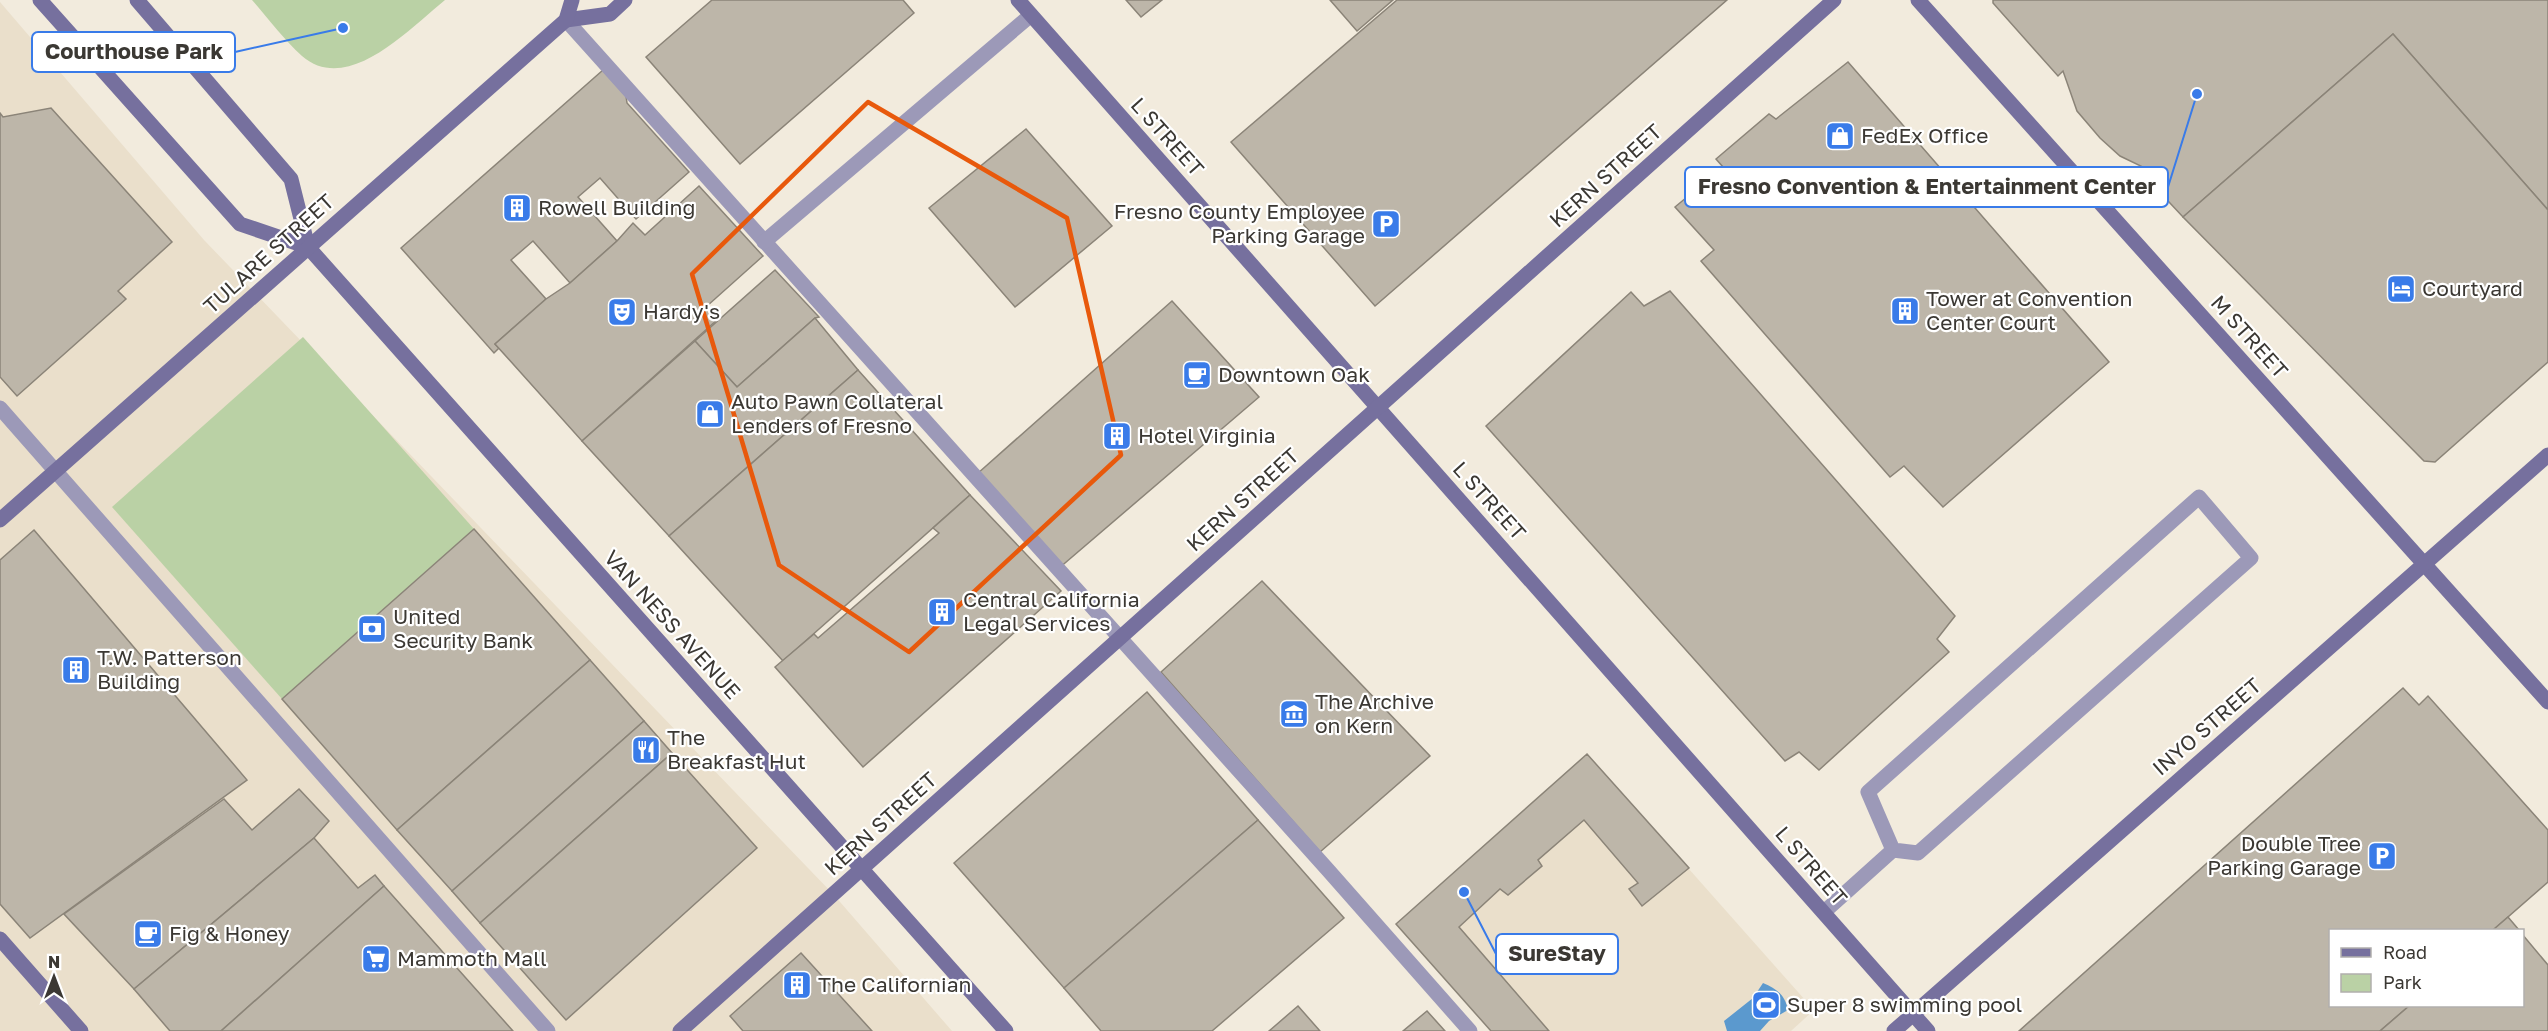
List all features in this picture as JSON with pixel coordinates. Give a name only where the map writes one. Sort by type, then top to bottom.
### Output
[{"type":"street","name":"VAN NESS AVENUE","points":[[40,0],[240,224],[308,247]]},
{"type":"street","points":[[128,0],[149,14]]},
{"type":"street","name":"VAN NESS AVENUE","points":[[137,0],[291,179],[308,247],[1006,1031]]},
{"type":"street","points":[[572,0],[566,20],[610,14],[625,0]]},
{"type":"street","name":"L STREET","points":[[1018,0],[1928,1031]]},
{"type":"street","name":"KERN STREET","points":[[680,1031],[1834,0]]},
{"type":"street","name":"M STREET","points":[[1918,0],[2548,702]]},
{"type":"street","name":"TULARE STREET","points":[[0,520],[566,20]]},
{"type":"street","name":"INYO STREET","points":[[1894,1031],[2548,455]]},
{"type":"street","points":[[0,939],[81,1031]]},
{"type":"lane","points":[[764,242],[1031,15]]},
{"type":"lane","points":[[566,20],[1470,1031]]},
{"type":"lane","points":[[0,408],[548,1031]]},
{"type":"lane","points":[[1824,912],[1893,850],[1918,853],[2251,558],[2199,497],[1868,792],[1893,850]]},
{"type":"highlighted area","points":[[868,102],[1067,218],[1121,455],[909,652],[779,565],[692,274]]},
{"type":"shaded area","points":[[0,2],[204,240],[834,895],[952,1031],[0,1031]]},
{"type":"shaded area","points":[[1587,754],[1814,1010],[1791,1031],[1491,1031],[1396,924]]},
{"type":"green space","points":[[252,0],[445,0],[397,41],[378,54],[339,68],[320,66],[302,56]]},
{"type":"green space","points":[[303,337],[474,529],[282,699],[112,507]]},
{"type":"water","name":"Super 8 swimming pool","points":[[1763,983],[1780,993],[1788,1010],[1769,1021],[1760,1031],[1727,1031],[1724,1021],[1753,998]]},
{"type":"building","points":[[712,0],[903,0],[914,13],[740,164],[646,57]]},
{"type":"building","points":[[1126,0],[1162,0],[1141,17]]},
{"type":"building","points":[[1330,0],[1393,0],[1357,31]]},
{"type":"building","name":"Fresno County Employee Parking Garage","points":[[1397,0],[1727,0],[1375,306],[1231,142]]},
{"type":"building","points":[[1993,0],[2548,0],[2548,210],[2393,34],[2183,217],[2141,172],[2143,167],[2120,156],[2100,138],[2077,111],[2063,71],[2058,76],[1993,3]]},
{"type":"building","name":"Courtyard","points":[[2393,34],[2548,210],[2548,362],[2435,462],[2424,461],[2183,217]]},
{"type":"building","name":"Tower at Convention Center Court","points":[[1848,62],[2109,362],[1943,507],[1904,466],[1890,477],[1701,261],[1714,250],[1675,207],[1723,167],[1716,159],[1769,114],[1776,119]]},
{"type":"building","name":"Rowell Building","points":[[603,70],[626,96],[627,103],[689,172],[636,219],[600,178],[578,197],[617,241],[570,283],[533,241],[511,260],[546,299],[495,344],[499,348],[494,353],[401,248]]},
{"type":"building","points":[[51,108],[172,242],[118,291],[126,299],[17,396],[0,377],[0,113],[3,117]]},
{"type":"building","points":[[1026,129],[1112,226],[1015,307],[929,208]]},
{"type":"building","name":"Hardy's","points":[[699,186],[763,256],[707,306],[718,319],[582,441],[495,344],[546,299],[570,283],[617,241],[633,223],[645,235]]},
{"type":"building","points":[[775,270],[819,317],[815,318],[737,387],[695,341]]},
{"type":"building","points":[[1670,291],[1955,616],[1937,639],[1949,652],[1819,770],[1799,752],[1785,761],[1486,426],[1631,292],[1644,306]]},
{"type":"building","name":"Hotel Virginia","points":[[1172,301],[1259,397],[1058,569],[977,474]]},
{"type":"building","name":"Auto Pawn Collateral Lenders of Fresno","points":[[815,318],[858,370],[669,536],[582,441],[695,341],[737,387]]},
{"type":"building","points":[[858,370],[970,495],[783,661],[669,536]]},
{"type":"building","name":"Central California Legal Services","points":[[970,495],[1061,591],[863,767],[775,667],[814,634],[818,638],[939,533],[933,528]]},
{"type":"building","points":[[474,529],[590,660],[397,830],[282,699]]},
{"type":"building","name":"T.W. Patterson Building","points":[[34,530],[247,780],[30,938],[0,904],[0,560]]},
{"type":"building","name":"The Archive on Kern","points":[[1262,581],[1430,756],[1320,852],[1161,672]]},
{"type":"building","points":[[590,660],[644,721],[452,891],[397,830]]},
{"type":"building","name":"Double Tree Parking Garage","points":[[2403,688],[2419,705],[2428,696],[2548,830],[2548,882],[2494,929],[2329,929],[2329,1007],[2408,1007],[2380,1031],[2019,1031]]},
{"type":"building","points":[[1147,692],[1258,820],[1064,988],[954,863]]},
{"type":"building","points":[[644,721],[672,753],[480,923],[452,891]]},
{"type":"building","points":[[672,753],[757,848],[566,1020],[480,923]]},
{"type":"building","points":[[1587,754],[1689,868],[1642,906],[1629,889],[1638,883],[1584,820],[1538,860],[1542,866],[1508,895],[1500,889],[1459,927],[1549,1031],[1491,1031],[1396,924]]},
{"type":"building","points":[[299,789],[329,821],[314,838],[134,989],[64,914],[224,799],[252,830]]},
{"type":"building","points":[[1258,820],[1344,918],[1212,1031],[1101,1031],[1064,988]]},
{"type":"building","points":[[314,838],[358,888],[375,875],[384,886],[221,1031],[170,1031],[134,989]]},
{"type":"building","name":"Mammoth Mall","points":[[384,886],[513,1031],[221,1031]]},
{"type":"building","points":[[2508,917],[2518,929],[2494,929]]},
{"type":"building","points":[[2524,936],[2548,965],[2548,1031],[2380,1031],[2408,1007],[2524,1007]]},
{"type":"building","name":"The Californian","points":[[801,953],[872,1031],[743,1031],[730,1016]]},
{"type":"building","points":[[1298,1006],[1320,1031],[1269,1031]]},
{"type":"building","points":[[1427,1011],[1445,1031],[1403,1031]]},
{"type":"place","name":"Courthouse Park","points":[[343,28]]},
{"type":"place","name":"Fresno Convention & Entertainment Center","points":[[2197,94]]},
{"type":"place","name":"FedEx Office","points":[[1840,136]]},
{"type":"place","name":"Rowell Building","points":[[517,208]]},
{"type":"place","name":"Fresno County Employee Parking Garage","points":[[1386,224]]},
{"type":"place","name":"Courtyard","points":[[2401,289]]},
{"type":"place","name":"Tower at Convention Center Court","points":[[1905,311]]},
{"type":"place","name":"Hardy's","points":[[622,312]]},
{"type":"place","name":"Downtown Oak","points":[[1197,375]]},
{"type":"place","name":"Auto Pawn Collateral Lenders of Fresno","points":[[710,414]]},
{"type":"place","name":"Hotel Virginia","points":[[1117,436]]},
{"type":"place","name":"Central California Legal Services","points":[[942,612]]},
{"type":"place","name":"United Security Bank","points":[[372,629]]},
{"type":"place","name":"T.W. Patterson Building","points":[[76,670]]},
{"type":"place","name":"The Archive on Kern","points":[[1294,714]]},
{"type":"place","name":"The Breakfast Hut","points":[[646,750]]},
{"type":"place","name":"Double Tree Parking Garage","points":[[2382,856]]},
{"type":"place","name":"SureStay","points":[[1464,892]]},
{"type":"place","name":"Fig & Honey","points":[[148,934]]},
{"type":"place","name":"Mammoth Mall","points":[[376,959]]},
{"type":"place","name":"The Californian","points":[[797,985]]},
{"type":"place","name":"Super 8 swimming pool","points":[[1766,1005]]}]
